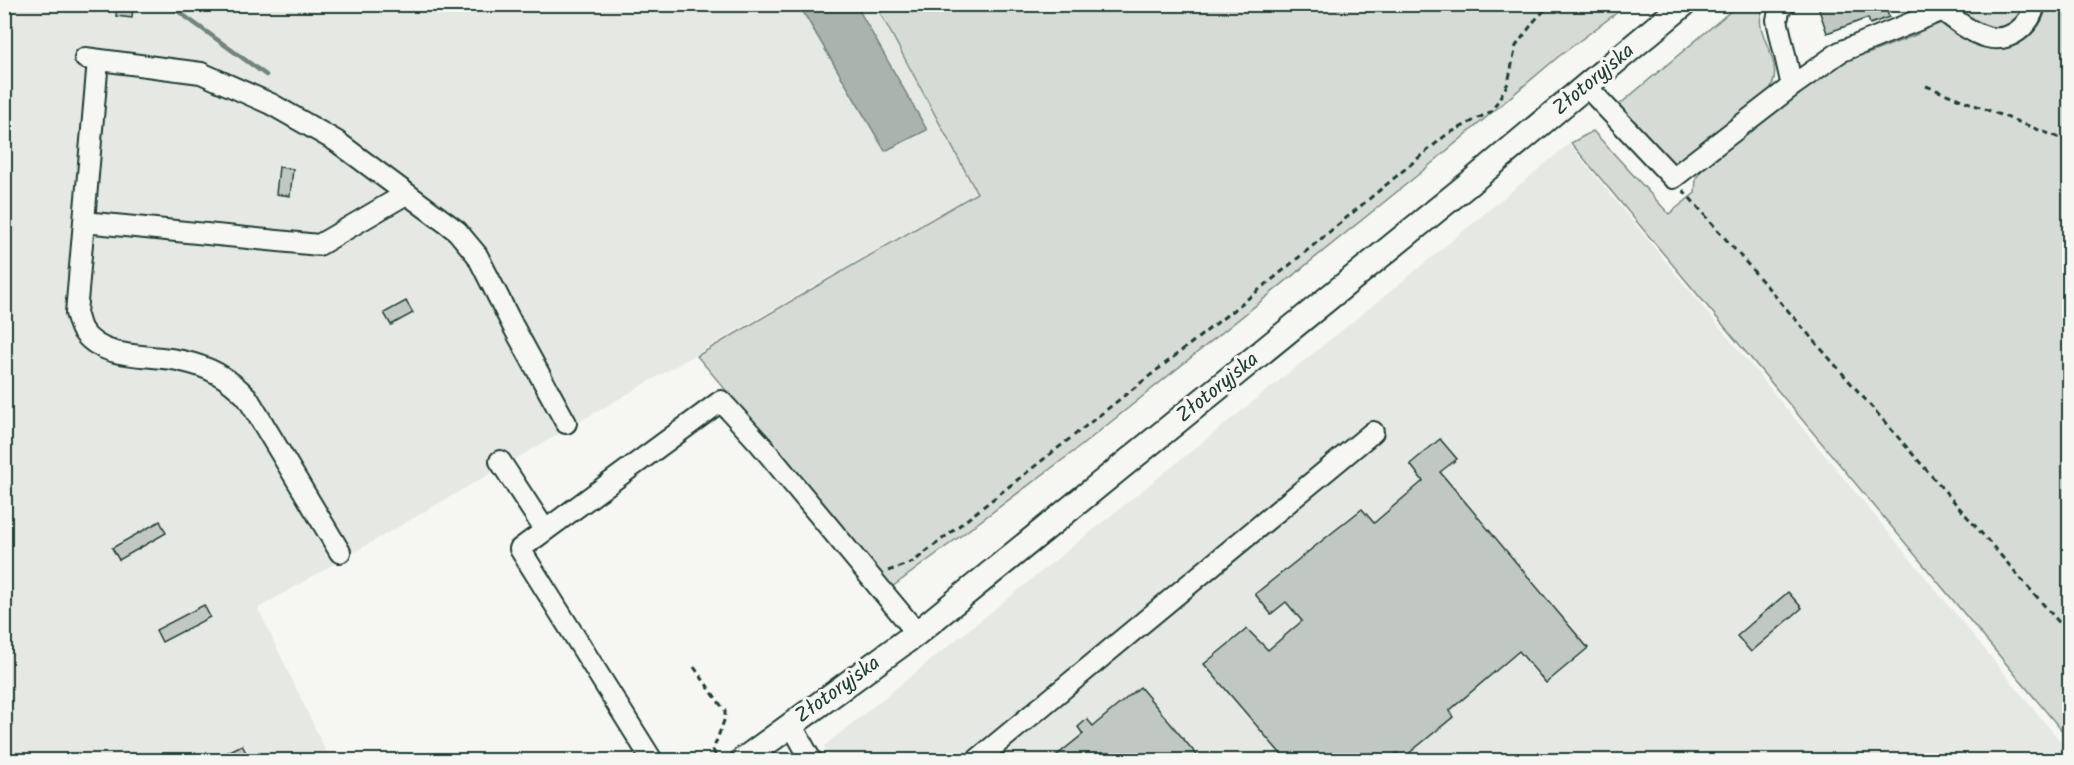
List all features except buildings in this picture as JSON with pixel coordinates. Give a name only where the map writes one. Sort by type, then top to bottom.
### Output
[{"type":"main road","name":"Złotoryjska","points":[[748,759],[791,724],[917,633],[1453,197],[1684,4]]},
{"type":"lane","points":[[1785,4],[1780,8],[1777,20],[1792,86]]},
{"type":"lane","points":[[1586,86],[1673,178],[1840,52],[1939,7],[1987,37],[1997,38],[2011,35],[2024,27],[2031,18],[2035,4]]},
{"type":"lane","points":[[340,552],[247,397],[228,379],[181,360],[113,351],[96,345],[82,329],[76,313],[84,222],[92,59],[201,73],[271,104],[336,141],[457,231],[477,255],[566,423]]},
{"type":"lane","points":[[84,222],[319,244],[406,194]]},
{"type":"lane","points":[[652,760],[520,549],[721,401],[761,445],[917,633]]},
{"type":"lane","points":[[977,760],[1373,432]]},
{"type":"lane","points":[[500,461],[545,530]]},
{"type":"lane","points":[[791,724],[811,760]]},
{"type":"path","points":[[876,582],[884,573],[913,562],[1274,278],[1446,135],[1492,111],[1508,83],[1516,46],[1535,20],[1551,4]]},
{"type":"path","points":[[1926,86],[2070,142]]},
{"type":"path","points":[[1673,178],[2070,635]]},
{"type":"path","points":[[694,667],[725,711],[725,718],[713,750],[718,759]]},
{"type":"shaded area","points":[[4,5],[875,5],[976,192],[258,608],[330,760],[5,760]]},
{"type":"shaded area","points":[[799,5],[856,5],[927,130],[885,151]]},
{"type":"shaded area","points":[[876,5],[1627,5],[1558,57],[1419,174],[1081,446],[892,587],[697,356],[977,193]]},
{"type":"shaded area","points":[[1738,5],[1766,5],[1761,15],[1761,25],[1772,58],[1774,81],[1768,93],[1682,162],[1667,162],[1623,114],[1619,105]]},
{"type":"shaded area","points":[[1952,5],[2028,5],[2017,21],[2006,28],[1998,29],[1982,25]]},
{"type":"shaded area","points":[[2046,5],[2069,5],[2069,739],[1571,143],[1593,131],[1669,214],[1695,193],[1696,178],[1702,170],[1832,65],[1863,50],[1865,55],[1918,34],[1917,28],[1937,23],[1946,23],[2000,42],[2013,42],[2033,32],[2042,20]]},
{"type":"shaded area","points":[[1569,144],[2069,752],[2070,760],[832,760],[824,746],[1386,295]]},
{"type":"waterway","points":[[168,4],[266,75]]}]
